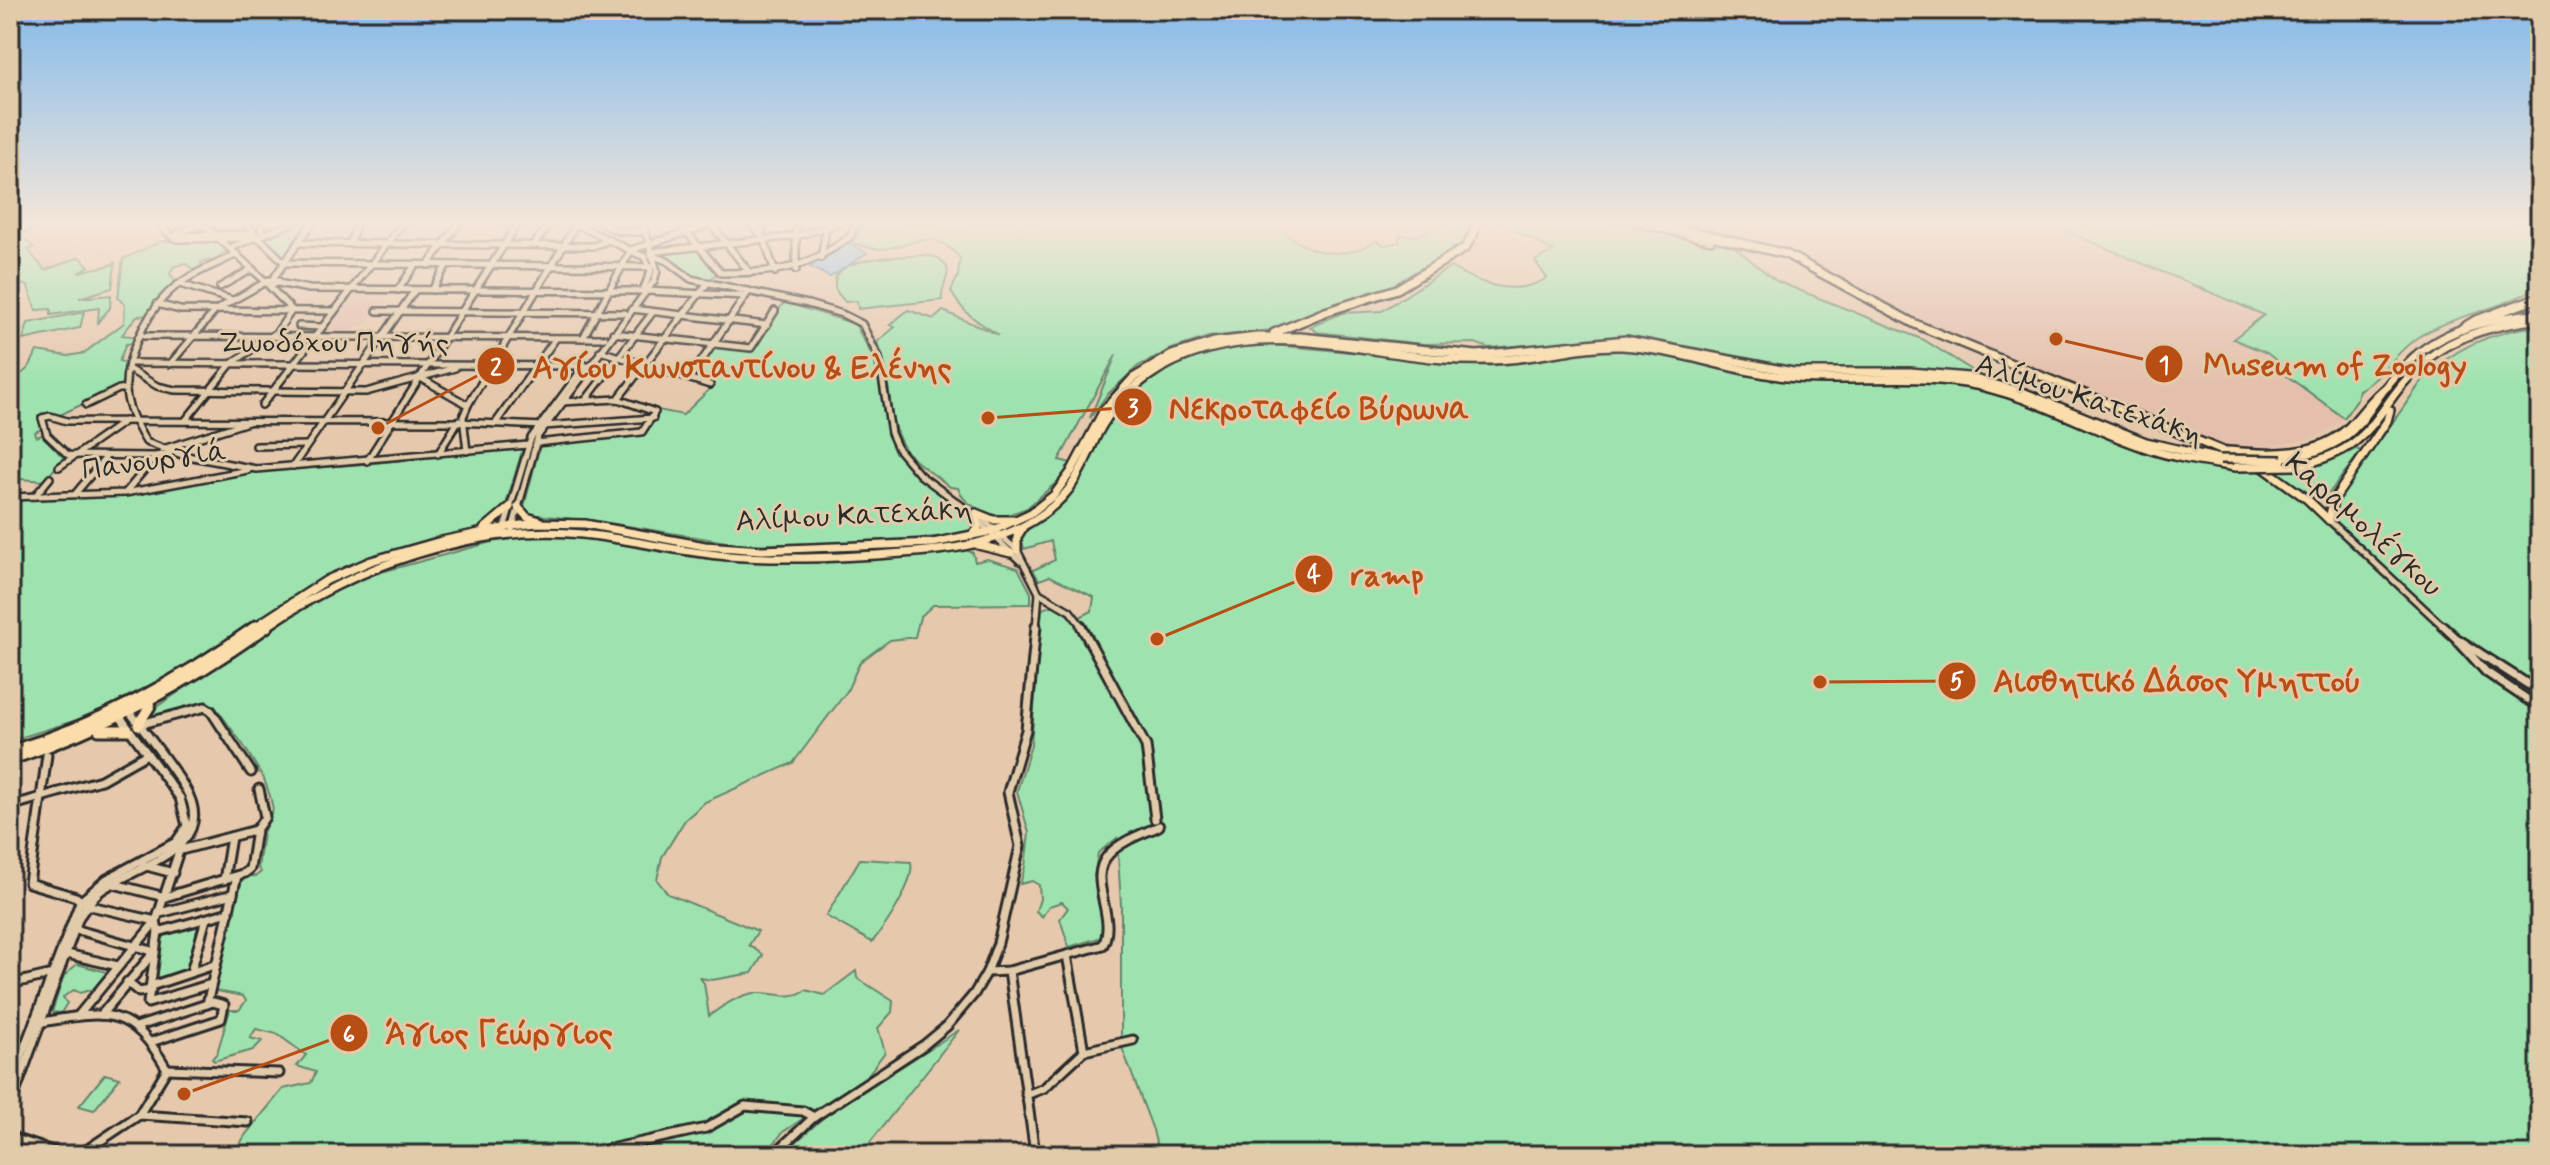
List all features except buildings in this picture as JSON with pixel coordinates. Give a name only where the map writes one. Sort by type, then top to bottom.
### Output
[{"type":"highway","points":[[2462,329],[2475,321],[2540,297]]},
{"type":"main road","points":[[1266,335],[1397,289],[1416,277]]},
{"type":"main road","name":"Καραμολέγκου","points":[[1829,277],[1915,324],[2264,468],[2307,499],[2329,520]]},
{"type":"main road","points":[[1281,341],[1296,337],[1314,316]]},
{"type":"main road","name":"Αλίμου Κατεχάκη","points":[[1029,518],[1062,486],[1100,412],[1129,380],[1158,362],[1232,337],[1266,335],[1312,338],[1483,355],[1598,340],[1626,340],[1793,372],[1910,372],[1956,376],[2014,389],[2146,442],[2220,459],[2282,460],[2316,454],[2349,438],[2421,352],[2462,329],[2489,321],[2540,316]]},
{"type":"main road","name":"Αλίμου Κατεχάκη","points":[[508,531],[570,531],[739,558],[909,551],[968,542],[996,534],[1029,518],[1070,488],[1108,413],[1145,378],[1174,362],[1222,345],[1281,341],[1485,361],[1601,346],[1626,346],[1794,378],[1924,378],[1956,381],[2012,395],[2145,448],[2190,460],[2236,467],[2297,466],[2332,458],[2359,444],[2426,360],[2453,341],[2540,316]]},
{"type":"main road","points":[[1304,325],[1312,338]]},
{"type":"main road","points":[[2264,468],[2260,459],[2264,454],[2306,448],[2336,438],[2353,423],[2376,393],[2392,384]]},
{"type":"main road","points":[[2329,520],[2333,501],[2387,421],[2393,402]]},
{"type":"main road","points":[[2209,446],[2232,451],[2275,452]]},
{"type":"main road","points":[[2307,499],[2320,504],[2333,501]]},
{"type":"main road","points":[[477,534],[514,507],[527,517],[544,523]]},
{"type":"main road","points":[[977,516],[999,521],[1029,518],[1019,532],[1014,551],[968,542],[978,529],[977,516]]},
{"type":"main road","name":"Αλίμου Κατεχάκη","points":[[508,531],[544,523],[602,528],[742,550],[968,542]]},
{"type":"main road","points":[[75,737],[185,675],[285,605],[328,580],[383,557],[477,534],[508,531]]},
{"type":"main road","points":[[138,725],[144,713],[163,696],[301,603],[333,585],[394,562],[508,531]]},
{"type":"main road","points":[[10,751],[163,696]]},
{"type":"main road","points":[[10,760],[75,737],[107,729],[128,730]]},
{"type":"street","points":[[193,277],[157,304],[131,367],[126,389],[146,442],[173,453],[256,469],[528,445]]},
{"type":"street","points":[[220,287],[237,277]]},
{"type":"street","points":[[260,277],[292,310]]},
{"type":"street","points":[[275,281],[277,277]]},
{"type":"street","points":[[262,405],[360,277]]},
{"type":"street","points":[[398,290],[407,277]]},
{"type":"street","points":[[432,290],[439,277]]},
{"type":"street","points":[[367,461],[483,277]]},
{"type":"street","points":[[467,451],[464,419],[468,405],[545,277]]},
{"type":"street","points":[[583,338],[617,277]]},
{"type":"street","points":[[508,531],[528,445],[645,291],[647,277]]},
{"type":"street","points":[[688,277],[747,294],[816,306],[862,324],[879,358],[891,433],[898,449],[920,475],[977,516],[1014,551],[1039,593],[1075,616],[1105,664],[1146,746],[1157,823],[1105,858],[1100,882],[1109,934],[1107,940],[1103,945],[1009,971],[987,972]]},
{"type":"street","points":[[170,364],[216,310],[275,281],[309,289],[610,290],[747,294]]},
{"type":"street","points":[[180,284],[232,300]]},
{"type":"street","points":[[618,399],[707,284]]},
{"type":"street","points":[[293,466],[415,290]]},
{"type":"street","points":[[514,507],[541,426],[562,402],[605,338],[645,291]]},
{"type":"street","points":[[690,378],[747,294]]},
{"type":"street","points":[[157,304],[180,310],[334,311]]},
{"type":"street","points":[[632,309],[767,325]]},
{"type":"street","points":[[185,421],[231,364],[272,337],[292,310]]},
{"type":"street","points":[[377,311],[625,313]]},
{"type":"street","points":[[613,333],[751,348],[775,311]]},
{"type":"street","points":[[585,401],[653,312]]},
{"type":"street","points":[[299,326],[322,327]]},
{"type":"street","points":[[143,336],[605,338]]},
{"type":"street","points":[[495,424],[556,338]]},
{"type":"street","points":[[600,351],[710,385]]},
{"type":"street","name":"Ζωοδόχου Πηγής","points":[[131,367],[231,364],[586,366],[610,369]]},
{"type":"street","points":[[131,367],[157,386],[208,392],[366,392],[467,366]]},
{"type":"street","points":[[419,377],[468,405]]},
{"type":"street","points":[[86,405],[119,389],[126,389]]},
{"type":"street","points":[[536,443],[642,432],[655,412],[618,399],[562,402]]},
{"type":"street","points":[[173,453],[106,456],[63,452],[47,435],[43,417],[67,421],[456,422],[464,419],[541,426],[653,418]]},
{"type":"street","points":[[59,467],[125,421]]},
{"type":"street","points":[[163,449],[249,421]]},
{"type":"street","points":[[438,454],[456,422]]},
{"type":"street","points":[[256,446],[307,445]]},
{"type":"street","points":[[75,494],[106,456]]},
{"type":"street","points":[[125,493],[156,456]]},
{"type":"street","name":"Πανουργιά","points":[[10,497],[125,493],[256,469]]},
{"type":"street","points":[[35,496],[50,478]]},
{"type":"street","name":"Καραμολέγκου","points":[[2329,520],[2456,638]]},
{"type":"street","points":[[773,1155],[814,1117],[924,1045],[947,1026],[974,994],[987,972],[998,943],[1020,846],[1008,792],[1026,730],[1039,593]]},
{"type":"street","points":[[2456,638],[2540,692]]},
{"type":"street","points":[[2456,638],[2486,672],[2540,708]]},
{"type":"street","points":[[138,725],[205,707],[211,711],[251,772]]},
{"type":"street","points":[[10,1107],[83,904],[110,883],[179,846],[195,826],[190,798],[138,725],[123,712]]},
{"type":"street","points":[[123,712],[128,730],[183,806],[187,826],[158,917],[148,1003],[211,984]]},
{"type":"street","points":[[10,806],[101,780],[147,754]]},
{"type":"street","points":[[47,755],[29,883],[76,897],[83,904],[158,917],[233,894]]},
{"type":"street","points":[[10,1085],[51,974],[83,904],[107,879],[179,846],[256,830],[265,817],[259,789]]},
{"type":"street","points":[[110,883],[165,897],[241,875],[250,869],[256,830]]},
{"type":"street","points":[[224,880],[231,837]]},
{"type":"street","points":[[143,865],[173,873]]},
{"type":"street","points":[[207,1004],[214,965],[241,875]]},
{"type":"street","points":[[158,932],[229,912]]},
{"type":"street","points":[[78,1016],[158,917]]},
{"type":"street","points":[[191,972],[206,919]]},
{"type":"street","points":[[74,929],[154,951]]},
{"type":"street","points":[[101,1015],[154,951]]},
{"type":"street","points":[[67,954],[118,966]]},
{"type":"street","points":[[1067,955],[1084,1051]]},
{"type":"street","points":[[127,982],[139,992],[214,965]]},
{"type":"street","points":[[1009,971],[1035,1153]]},
{"type":"street","points":[[10,984],[61,972]]},
{"type":"street","points":[[168,997],[170,979]]},
{"type":"street","points":[[136,1027],[207,1004],[220,1001],[224,1005],[221,1019],[151,1042]]},
{"type":"street","points":[[33,1023],[101,1015],[136,1027],[151,1042],[167,1069]]},
{"type":"street","points":[[1026,1095],[1044,1088],[1084,1051],[1133,1040]]},
{"type":"street","points":[[167,1069],[279,1073]]},
{"type":"street","points":[[79,1155],[139,1115],[167,1069]]},
{"type":"street","points":[[582,1155],[706,1128],[745,1106],[803,1111],[814,1117]]},
{"type":"street","points":[[139,1115],[248,1122]]},
{"type":"street","points":[[10,1134],[16,1139],[65,1155]]},
{"type":"street","points":[[10,1145],[39,1155]]},
{"type":"shaded area","points":[[1831,277],[2176,277],[2265,315],[2234,339],[2267,353],[2278,362],[2286,375],[2344,418],[2322,434],[2305,440],[2256,448],[2223,446],[2161,425],[1899,315]]},
{"type":"shaded area","points":[[349,297],[382,300],[365,325],[358,325],[350,336],[322,331]]},
{"type":"green space","points":[[10,277],[113,277],[112,288],[79,298],[111,295],[110,308],[98,322],[99,308],[51,315],[51,309],[36,310],[28,286],[10,281]]},
{"type":"green space","points":[[121,277],[172,277],[177,284],[148,315],[137,316],[122,335],[139,337],[136,343],[126,344],[119,361],[127,363],[121,386],[60,415],[42,413],[38,417],[42,429],[35,432],[36,437],[42,435],[64,458],[44,481],[20,479],[10,485],[10,380],[28,368],[37,351],[68,356],[84,353],[124,323],[125,305],[118,298]]},
{"type":"green space","points":[[837,277],[947,277],[942,300],[858,309],[857,301],[845,302],[835,286]]},
{"type":"green space","points":[[957,277],[1410,277],[1392,289],[1308,314],[1280,329],[1208,337],[1172,349],[1138,366],[1107,395],[1090,418],[1116,355],[1059,460],[1071,463],[1066,468],[1066,474],[1027,508],[1002,517],[975,507],[964,499],[958,488],[950,487],[918,463],[903,446],[894,422],[885,368],[877,342],[895,327],[890,325],[908,310],[934,319],[943,311],[999,335],[971,316],[951,291]]},
{"type":"green space","points":[[1434,277],[1470,277],[1510,288],[1535,284],[1547,278],[1772,277],[1924,340],[2021,401],[2126,444],[2263,469],[2317,510],[2335,504],[2422,381],[2434,369],[2475,343],[2506,332],[2540,326],[2540,1155],[1159,1155],[1153,1130],[1121,1045],[1121,905],[1117,838],[1098,853],[1094,876],[1105,900],[1102,937],[1069,947],[1060,919],[1068,908],[1062,902],[1049,906],[1042,917],[1036,911],[1040,899],[1039,885],[1032,881],[1020,884],[1029,833],[1017,791],[1031,745],[1042,609],[1054,605],[1077,622],[1092,647],[1092,636],[1080,617],[1092,611],[1094,597],[1050,576],[1039,580],[1033,570],[1055,560],[1051,541],[1024,549],[1021,535],[1067,500],[1105,425],[1123,400],[1151,377],[1196,356],[1250,343],[1450,361],[1505,361],[1526,345],[1489,348],[1475,343],[1423,344],[1317,332],[1310,327],[1342,313],[1382,311]]},
{"type":"green space","points":[[2175,277],[2540,277],[2540,285],[2525,293],[2435,328],[2411,342],[2368,385],[2359,390],[2357,399],[2344,418],[2286,375],[2278,362],[2267,353],[2233,339],[2264,315]]},
{"type":"green space","points":[[784,302],[855,324],[874,359],[889,434],[899,454],[974,523],[973,531],[962,535],[874,542],[745,545],[529,514],[524,507],[540,445],[643,432],[658,410],[683,415],[714,385],[694,376],[714,347],[754,349]]},
{"type":"green space","points":[[84,312],[80,328],[23,340],[28,323]]},
{"type":"green space","points":[[523,448],[505,507],[482,527],[368,559],[300,593],[171,676],[96,714],[10,741],[10,499],[96,498],[227,474]]},
{"type":"green space","points":[[2356,449],[2361,451],[2326,497],[2314,496],[2272,470],[2316,464]]},
{"type":"green space","points":[[548,534],[735,561],[851,560],[966,550],[973,553],[975,562],[987,559],[1018,568],[1031,593],[1031,604],[933,605],[920,617],[915,637],[890,640],[860,662],[847,691],[793,763],[705,802],[685,820],[662,857],[657,880],[668,894],[758,931],[749,945],[763,955],[752,973],[712,980],[700,978],[704,983],[709,1016],[749,994],[787,996],[806,990],[824,995],[856,971],[857,978],[893,1001],[892,1012],[878,1028],[885,1052],[867,1076],[783,1132],[765,1155],[602,1155],[676,1139],[677,1130],[556,1155],[233,1155],[283,1089],[311,1083],[316,1072],[297,1066],[306,1055],[277,1034],[256,1029],[250,1038],[262,1041],[253,1050],[212,1059],[217,1053],[230,1010],[239,1010],[246,1001],[243,996],[211,990],[239,877],[256,876],[261,872],[258,868],[263,833],[273,809],[264,779],[214,705],[195,704],[153,716],[150,715],[152,710],[321,596],[363,577],[503,539]]},
{"type":"green space","points":[[860,859],[911,862],[904,892],[872,942],[826,916]]},
{"type":"green space","points":[[199,922],[203,925],[189,970],[157,981],[162,940],[168,931]]},
{"type":"green space","points":[[77,964],[106,972],[112,969],[91,997],[90,990],[80,993],[74,990],[63,997],[67,1003],[61,1013],[52,1012],[64,976]]},
{"type":"green space","points":[[959,1030],[860,1155],[782,1155],[826,1115]]},
{"type":"green space","points":[[105,1074],[120,1078],[94,1110],[79,1106]]},
{"type":"place","name":"Museum of Zoology","points":[[2056,339]]},
{"type":"place","name":"Νεκροταφείο Βύρωνα","points":[[988,418]]},
{"type":"place","name":"Αγίου Κωνσταντίνου & Ελένης","points":[[378,428]]},
{"type":"place","name":"ramp","points":[[1157,639]]},
{"type":"place","name":"Αισθητικό Δάσος Υμηττού","points":[[1820,682]]},
{"type":"place","name":"Άγιος Γεώργιος","points":[[184,1094]]}]
